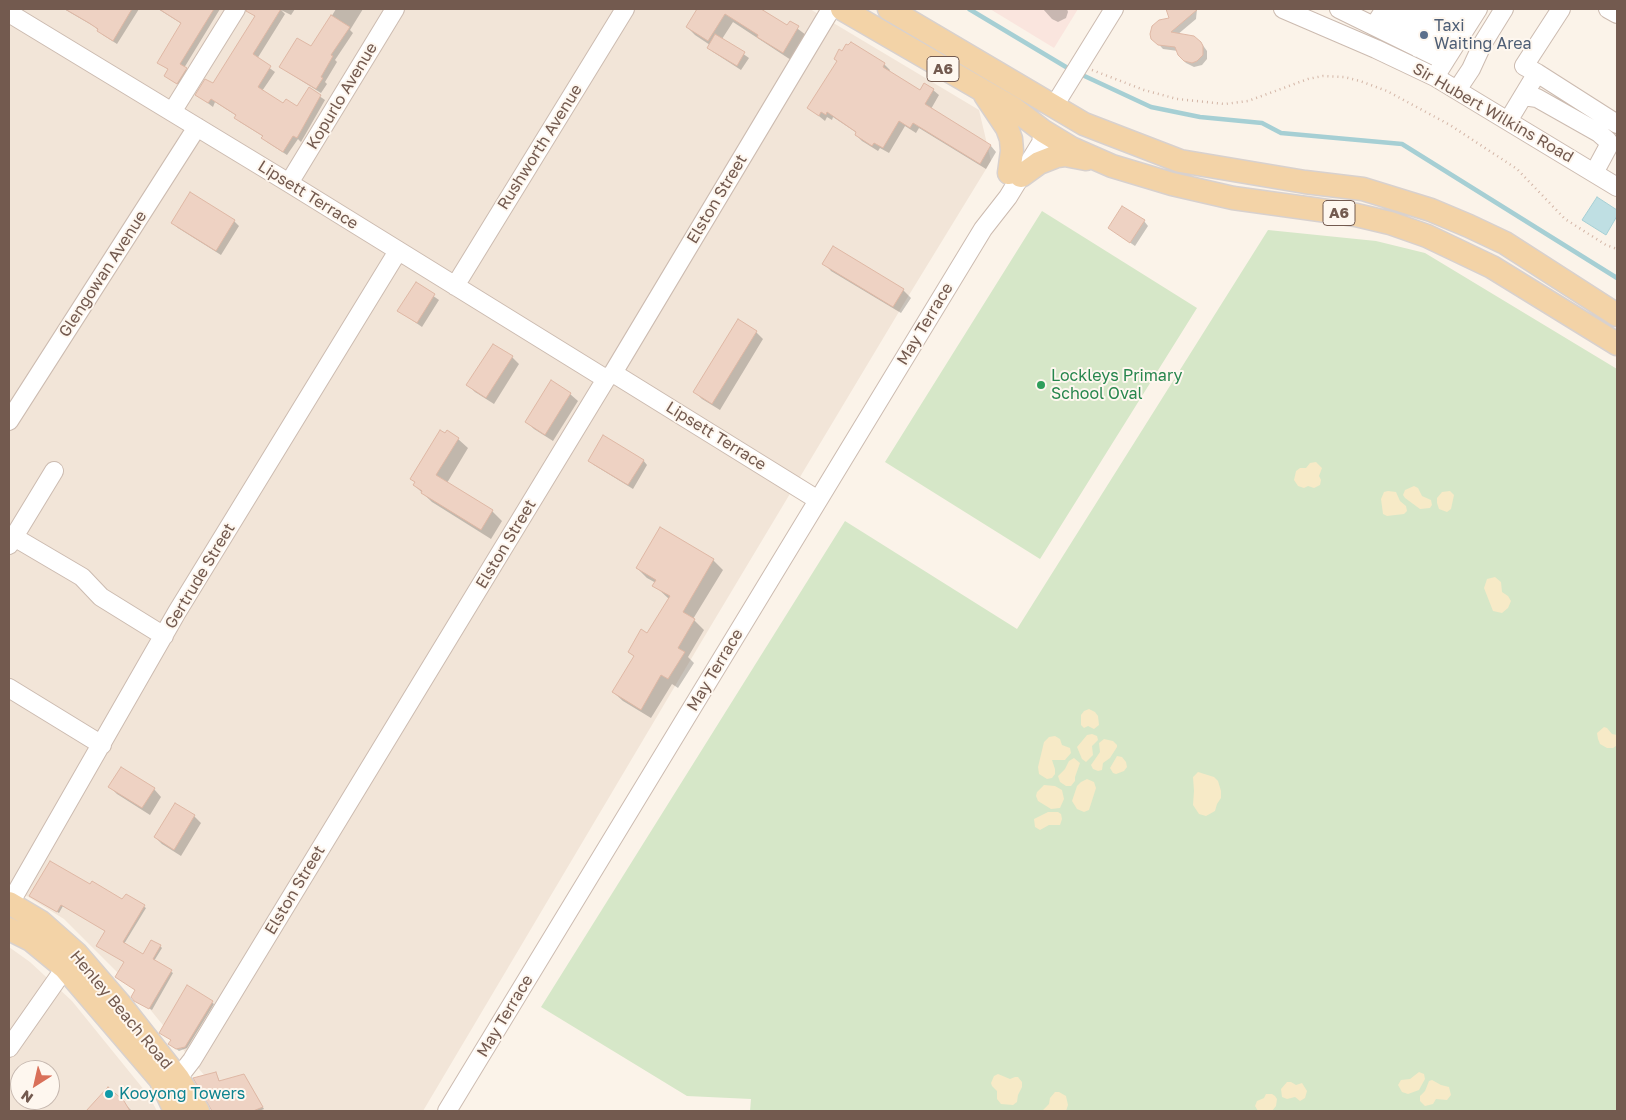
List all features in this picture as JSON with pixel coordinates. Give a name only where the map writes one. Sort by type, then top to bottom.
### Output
[{"type":"main road","name":"A6","points":[[842,9],[1013,108],[1043,131],[1071,148],[1104,162],[1172,184],[1234,198],[1356,215],[1390,223],[1427,236],[1492,267],[1617,344]]},
{"type":"main road","name":"A6","points":[[890,9],[1084,124],[1180,161],[1305,182],[1363,189],[1431,210],[1505,243],[1617,315]]},
{"type":"main road","points":[[1011,80],[1035,110],[1043,131],[1084,124]]},
{"type":"main road","points":[[983,92],[1012,138],[1015,174],[1057,156],[1065,155],[1104,162]]},
{"type":"main road","name":"Henley Beach Road","points":[[9,904],[41,922],[76,953],[120,1004],[178,1078],[198,1111]]},
{"type":"main road","name":"Henley Beach Road","points":[[9,929],[31,940],[65,968],[160,1080],[175,1111]]},
{"type":"street","points":[[172,112],[236,9]]},
{"type":"street","name":"Kopurlo Avenue","points":[[289,183],[395,9]]},
{"type":"street","name":"Rushworth Avenue","points":[[455,286],[624,9]]},
{"type":"street","name":"Elston Street","points":[[178,1078],[197,1052],[610,376],[831,9]]},
{"type":"street","points":[[1054,106],[1114,9]]},
{"type":"street","points":[[1383,29],[1385,9]]},
{"type":"street","points":[[1383,29],[1404,9]]},
{"type":"street","points":[[1383,29],[1423,9]]},
{"type":"street","points":[[1383,29],[1442,9]]},
{"type":"street","points":[[1383,29],[1462,9]]},
{"type":"street","points":[[1383,29],[1478,9]]},
{"type":"street","points":[[1457,90],[1471,69],[1483,42],[1504,9]]},
{"type":"street","points":[[1560,9],[1524,66],[1617,124]]},
{"type":"street","points":[[1608,9],[1617,14]]},
{"type":"street","name":"Sir Hubert Wilkins Road","points":[[1292,11],[1435,77],[1617,187]]},
{"type":"street","name":"Lipsett Terrace","points":[[9,13],[455,286],[818,500]]},
{"type":"street","points":[[1383,29],[1435,77]]},
{"type":"street","points":[[1508,120],[1537,73]]},
{"type":"street","points":[[1523,96],[1537,98],[1599,133],[1608,141],[1613,148],[1594,173]]},
{"type":"street","name":"Glengowan Avenue","points":[[9,421],[197,127]]},
{"type":"street","name":"May Terrace","points":[[447,1111],[983,229],[1008,197],[1015,174],[1032,137],[1043,131]]},
{"type":"street","name":"Gertrude Street","points":[[9,904],[164,636],[398,251]]},
{"type":"street","points":[[54,471],[11,541],[82,577],[101,597],[164,636]]},
{"type":"street","points":[[9,688],[102,745]]},
{"type":"street","points":[[9,1048],[65,968]]},
{"type":"path","points":[[1080,64],[1112,79],[1144,90],[1177,99],[1203,103],[1225,104],[1248,101],[1323,76],[1344,77],[1360,81],[1387,91],[1450,125],[1509,163],[1566,219],[1606,245],[1617,249]]},
{"type":"shaded area","points":[[9,9],[810,9],[979,110],[991,161],[697,649],[423,1111],[221,1111],[204,1075],[130,985],[64,919],[9,885]]},
{"type":"shaded area","points":[[990,9],[1078,9],[1054,48]]},
{"type":"shaded area","points":[[9,947],[30,962],[72,1001],[149,1096],[157,1111],[9,1111]]},
{"type":"green space","name":"Lockleys Primary School Oval","points":[[1042,211],[1197,308],[1040,559],[885,462]]},
{"type":"green space","points":[[1268,230],[1376,241],[1425,253],[1617,369],[1617,1111],[750,1111],[751,1099],[687,1096],[541,1007],[845,521],[1017,629]]},
{"type":"sand","points":[[1316,462],[1322,468],[1319,476],[1321,480],[1320,485],[1314,488],[1298,486],[1294,480],[1296,471],[1300,468],[1306,468],[1310,463]]},
{"type":"sand","points":[[1414,486],[1418,488],[1422,496],[1431,500],[1432,505],[1430,508],[1420,509],[1405,498],[1403,495],[1405,490]]},
{"type":"sand","points":[[1450,491],[1454,495],[1451,509],[1447,512],[1439,509],[1437,503],[1437,498],[1442,492]]},
{"type":"sand","points":[[1384,492],[1396,492],[1400,501],[1406,506],[1407,511],[1404,514],[1387,516],[1383,514],[1381,499]]},
{"type":"sand","points":[[1495,577],[1501,582],[1502,592],[1511,601],[1508,608],[1502,613],[1493,611],[1484,588],[1487,579]]},
{"type":"sand","points":[[1089,709],[1098,716],[1099,725],[1094,729],[1088,726],[1084,728],[1081,725],[1081,715]]},
{"type":"sand","points":[[1604,727],[1612,734],[1617,735],[1616,746],[1613,748],[1607,748],[1600,744],[1597,733]]},
{"type":"sand","points":[[1087,735],[1097,736],[1098,740],[1092,746],[1093,755],[1086,762],[1082,759],[1077,747]]},
{"type":"sand","points":[[1055,736],[1060,739],[1062,745],[1070,748],[1071,753],[1065,760],[1052,760],[1055,774],[1052,778],[1047,779],[1039,774],[1038,767],[1044,742],[1049,737]]},
{"type":"sand","points":[[1104,739],[1113,741],[1117,747],[1110,758],[1103,763],[1102,770],[1098,771],[1093,769],[1091,765],[1100,752],[1099,743]]},
{"type":"sand","points":[[1117,756],[1122,757],[1127,767],[1124,771],[1116,774],[1110,768]]},
{"type":"sand","points":[[1074,758],[1080,763],[1075,781],[1071,786],[1066,786],[1060,782],[1058,776],[1065,769],[1069,761]]},
{"type":"sand","points":[[1198,772],[1214,777],[1218,781],[1221,791],[1221,798],[1215,811],[1206,816],[1199,814],[1193,805],[1193,777]]},
{"type":"sand","points":[[1087,779],[1094,782],[1096,788],[1089,810],[1084,812],[1077,809],[1072,801],[1077,786]]},
{"type":"sand","points":[[1044,785],[1055,786],[1062,790],[1064,799],[1060,808],[1051,809],[1038,801],[1037,792]]},
{"type":"sand","points":[[1048,812],[1058,812],[1061,814],[1060,825],[1049,825],[1040,830],[1035,827],[1034,819]]},
{"type":"sand","points":[[1419,1072],[1424,1074],[1425,1079],[1419,1090],[1408,1094],[1402,1092],[1398,1085],[1401,1080],[1410,1079]]},
{"type":"sand","points":[[998,1074],[1010,1079],[1018,1077],[1022,1082],[1017,1102],[1013,1105],[1001,1104],[997,1099],[997,1091],[991,1083],[994,1076]]},
{"type":"sand","points":[[1432,1080],[1449,1087],[1451,1095],[1447,1100],[1436,1099],[1433,1104],[1425,1106],[1420,1101],[1420,1096],[1425,1091],[1429,1081]]},
{"type":"sand","points":[[1287,1082],[1296,1085],[1302,1083],[1307,1091],[1305,1098],[1300,1101],[1295,1097],[1287,1099],[1282,1097],[1281,1089]]},
{"type":"sand","points":[[1055,1092],[1066,1096],[1068,1105],[1066,1111],[1042,1111],[1049,1104],[1050,1098]]},
{"type":"sand","points":[[1266,1094],[1275,1096],[1277,1099],[1276,1106],[1272,1111],[1258,1111],[1255,1106],[1257,1101],[1264,1098]]},
{"type":"water","points":[[1597,197],[1617,210],[1617,216],[1606,235],[1582,220]]},
{"type":"building","points":[[65,9],[132,9],[113,41],[97,31],[98,29],[89,23]]},
{"type":"building","points":[[159,9],[214,9],[180,64],[187,68],[177,84],[164,76],[168,69],[157,63],[181,23]]},
{"type":"building","points":[[247,9],[281,9],[253,54],[271,66],[258,87],[283,103],[286,99],[297,106],[309,87],[321,95],[297,138],[293,136],[283,152],[261,138],[263,136],[234,118],[236,115],[211,99],[208,103],[195,95],[205,79],[213,83],[255,16],[246,11]]},
{"type":"building","points":[[697,9],[761,9],[787,25],[790,21],[799,26],[783,53],[725,14],[708,41],[686,27]]},
{"type":"building","points":[[1166,9],[1198,9],[1171,32],[1194,36],[1201,42],[1203,55],[1197,61],[1192,63],[1184,61],[1178,55],[1175,47],[1158,45],[1151,39],[1152,26],[1159,20],[1169,18]]},
{"type":"building","points":[[331,15],[350,27],[331,55],[333,56],[316,89],[279,67],[297,38],[311,46]]},
{"type":"building","points":[[715,34],[745,52],[737,66],[707,48]]},
{"type":"building","points":[[851,42],[885,63],[883,67],[920,90],[924,83],[934,89],[925,104],[991,145],[980,164],[913,123],[910,128],[899,121],[883,148],[874,143],[872,146],[855,135],[856,132],[827,112],[826,115],[821,112],[819,116],[807,108],[837,61],[834,59],[839,49],[842,51],[846,44],[848,45]]},
{"type":"building","points":[[190,192],[235,220],[216,251],[171,223]]},
{"type":"building","points":[[1122,206],[1145,220],[1130,243],[1108,228]]},
{"type":"building","points":[[833,246],[904,289],[893,307],[822,264]]},
{"type":"building","points":[[416,282],[435,294],[417,323],[397,311]]},
{"type":"building","points":[[738,319],[757,331],[712,404],[693,392]]},
{"type":"building","points":[[493,344],[513,356],[486,398],[466,385]]},
{"type":"building","points":[[551,380],[571,393],[545,435],[525,422]]},
{"type":"building","points":[[440,430],[445,433],[447,430],[459,438],[436,475],[493,510],[481,530],[421,493],[422,491],[413,485],[415,482],[410,479]]},
{"type":"building","points":[[603,435],[644,460],[628,485],[588,461]]},
{"type":"building","points":[[660,527],[714,559],[683,612],[695,619],[678,648],[685,652],[668,679],[661,675],[641,710],[612,692],[634,656],[628,652],[641,629],[647,633],[670,596],[652,586],[656,580],[636,568]]},
{"type":"building","points":[[121,767],[155,788],[142,808],[108,787]]},
{"type":"building","points":[[175,803],[195,815],[174,850],[154,837]]},
{"type":"building","points":[[50,861],[90,884],[92,881],[122,899],[126,894],[145,905],[123,942],[143,954],[151,940],[161,945],[153,959],[172,970],[149,1009],[134,1001],[131,997],[135,990],[115,977],[124,962],[96,946],[105,931],[61,905],[57,912],[29,896]]},
{"type":"building","points":[[187,985],[213,1001],[185,1047],[176,1049],[168,1044],[171,1040],[159,1033]]},
{"type":"building","points":[[216,1072],[219,1081],[244,1074],[263,1107],[253,1111],[212,1111],[193,1078]]},
{"type":"building","name":"Kooyong Towers","points":[[108,1087],[124,1101],[130,1111],[86,1111]]},
{"type":"waterway","points":[[969,9],[1071,70]]},
{"type":"waterway","points":[[1078,73],[1151,107],[1200,117],[1262,123],[1281,133],[1402,144],[1617,278]]},
{"type":"place","name":"Taxi Waiting Area","points":[[1424,35]]},
{"type":"place","name":"Lockleys Primary School Oval","points":[[1041,385]]},
{"type":"place","name":"Kooyong Towers","points":[[109,1094]]}]
